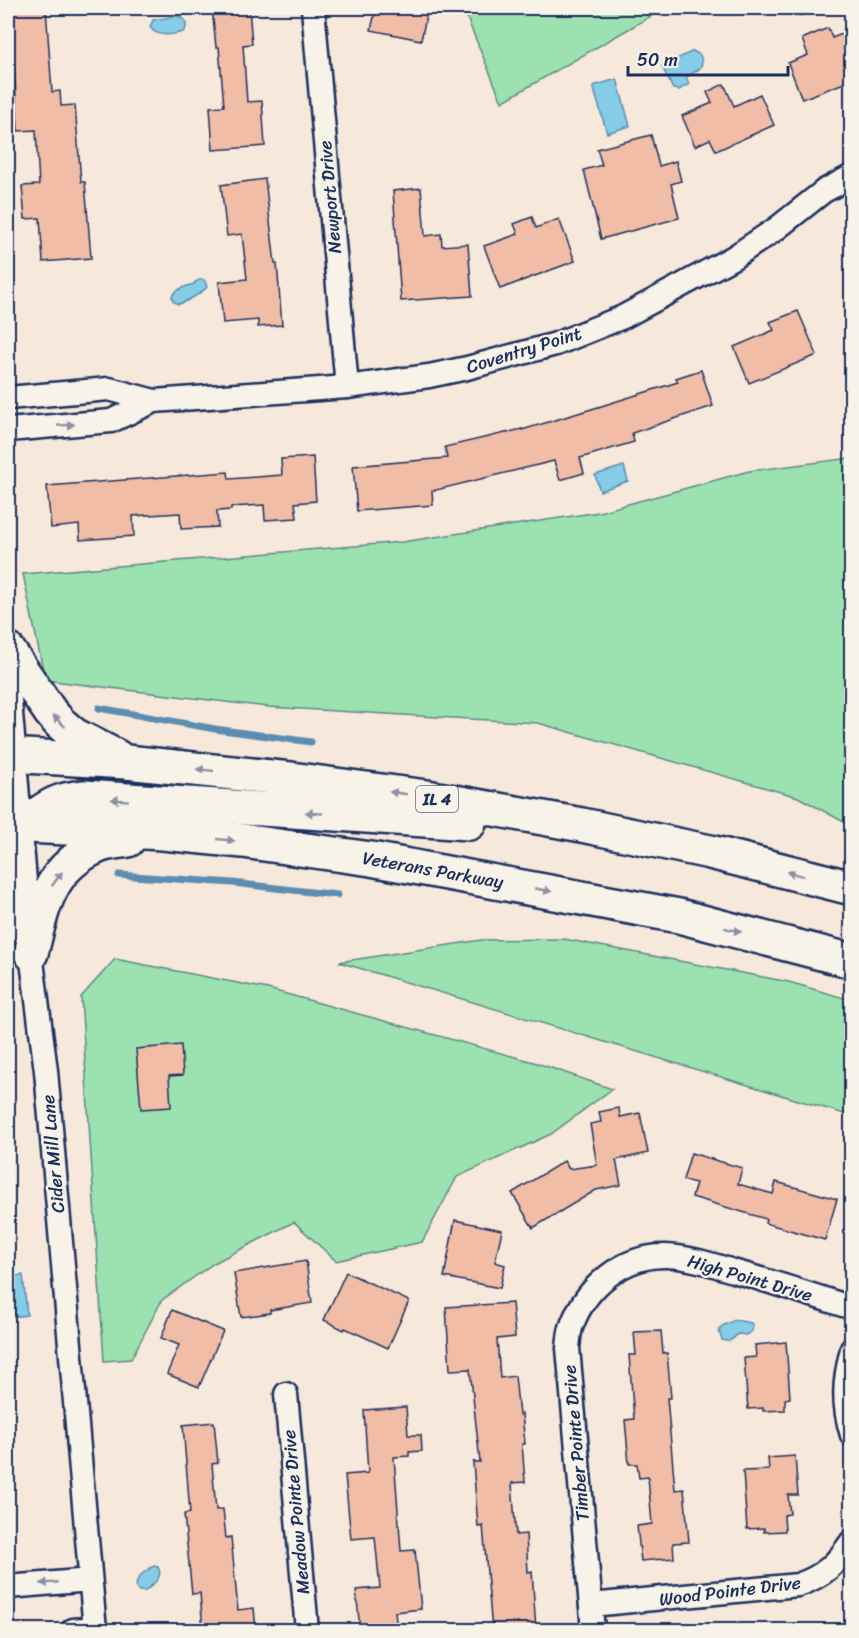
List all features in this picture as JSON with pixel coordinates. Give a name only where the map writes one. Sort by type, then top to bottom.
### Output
[{"type":"highway","points":[[8,651],[60,723],[74,735],[126,762]]},
{"type":"highway","name":"IL 4","points":[[10,758],[126,762],[291,779],[404,794],[582,825],[710,852],[852,888]]},
{"type":"highway","points":[[14,825],[53,803],[84,797],[470,824],[582,825]]},
{"type":"highway","name":"Veterans Parkway","points":[[14,825],[163,833],[243,841],[371,859],[679,916],[852,961]]},
{"type":"highway","points":[[30,942],[49,890],[67,866],[98,846],[163,833]]},
{"type":"highway","points":[[8,899],[30,942]]},
{"type":"street","name":"Newport Drive","points":[[313,8],[347,387]]},
{"type":"street","name":"Coventry Point","points":[[8,398],[108,389],[154,401],[347,387],[429,376],[467,368],[556,344],[623,317],[734,257],[776,229],[824,191],[852,176]]},
{"type":"street","name":"Coventry Point","points":[[8,430],[111,420],[154,401]]},
{"type":"street","name":"Cider Mill Lane","points":[[8,677],[14,825],[46,1071],[90,1580],[88,1630]]},
{"type":"street","name":"High Point Drive","points":[[614,1271],[632,1262],[650,1257],[667,1256],[689,1259],[791,1287],[852,1308]]},
{"type":"street","name":"Timber Pointe Drive","points":[[593,1630],[568,1348],[571,1328],[580,1306],[594,1288],[614,1271]]},
{"type":"street","points":[[852,1349],[844,1388],[845,1410],[852,1435]]},
{"type":"street","name":"Meadow Pointe Drive","points":[[286,1394],[307,1630]]},
{"type":"street","name":"Wood Pointe Drive","points":[[591,1605],[798,1586],[826,1572],[842,1556],[852,1541]]},
{"type":"street","points":[[8,1587],[90,1580]]},
{"type":"green space","points":[[483,8],[665,8],[502,102],[467,18]]},
{"type":"green space","points":[[851,458],[851,826],[798,797],[538,723],[268,707],[45,680],[23,574],[402,542],[599,512],[749,471]]},
{"type":"green space","points":[[564,939],[789,982],[851,1000],[851,1116],[339,962],[481,940]]},
{"type":"green space","points":[[115,959],[268,989],[537,1063],[612,1089],[551,1134],[457,1177],[422,1242],[336,1261],[294,1222],[214,1263],[162,1300],[131,1359],[104,1361],[81,997]]},
{"type":"water","points":[[791,8],[818,8],[798,15],[792,12]]},
{"type":"water","points":[[178,16],[186,22],[183,32],[160,34],[150,27],[153,20]]},
{"type":"water","points":[[693,51],[700,55],[701,66],[686,77],[689,84],[679,90],[673,89],[662,66]]},
{"type":"water","points":[[617,79],[630,126],[607,133],[593,86]]},
{"type":"water","points":[[202,279],[207,287],[202,292],[178,304],[173,301],[172,295],[177,291]]},
{"type":"water","points":[[624,466],[628,481],[600,491],[595,475]]},
{"type":"water","points":[[23,1275],[27,1315],[12,1317],[8,1277]]},
{"type":"water","points":[[735,1320],[751,1323],[752,1331],[746,1335],[738,1334],[729,1341],[722,1340],[719,1331],[722,1326]]},
{"type":"water","points":[[154,1566],[158,1567],[159,1578],[145,1591],[139,1591],[136,1586],[138,1580]]},
{"type":"building","points":[[8,8],[46,8],[52,92],[60,91],[61,106],[75,105],[81,182],[85,182],[91,258],[43,262],[40,218],[25,219],[22,186],[39,185],[36,130],[18,131]]},
{"type":"building","points":[[212,8],[249,8],[252,44],[243,45],[247,102],[262,101],[265,146],[213,150],[210,107],[224,106],[219,47],[216,47]]},
{"type":"building","points":[[376,8],[428,8],[421,40],[371,30]]},
{"type":"building","points":[[828,28],[832,38],[852,30],[852,80],[802,99],[788,63],[808,55],[802,39]]},
{"type":"building","points":[[724,84],[734,106],[760,94],[774,125],[716,151],[710,139],[695,146],[682,116],[712,103],[707,92]]},
{"type":"building","points":[[651,135],[659,166],[676,161],[681,181],[671,184],[679,218],[601,239],[584,170],[602,165],[597,149]]},
{"type":"building","points":[[265,179],[275,264],[277,264],[282,325],[258,327],[258,320],[223,323],[219,282],[247,279],[242,234],[227,236],[221,185]]},
{"type":"building","points":[[421,188],[425,236],[441,234],[442,246],[468,244],[472,296],[401,301],[393,191]]},
{"type":"building","points":[[532,217],[536,228],[559,219],[575,261],[500,289],[484,246],[518,234],[514,224]]},
{"type":"building","points":[[798,311],[817,355],[749,383],[734,347],[774,330],[770,322]]},
{"type":"building","points":[[701,370],[713,406],[632,433],[634,442],[580,458],[584,473],[560,480],[554,461],[432,491],[433,505],[357,511],[353,466],[447,458],[445,447],[522,430],[678,382],[676,378]]},
{"type":"building","points":[[313,457],[316,501],[295,503],[297,518],[265,520],[264,505],[231,507],[231,510],[217,511],[218,527],[181,529],[180,513],[133,516],[134,536],[80,540],[79,525],[51,528],[47,486],[228,472],[229,479],[282,475],[281,459]]},
{"type":"building","points":[[181,1045],[183,1075],[169,1076],[171,1107],[141,1109],[136,1049]]},
{"type":"building","points":[[619,1108],[620,1117],[640,1113],[648,1153],[616,1160],[621,1185],[596,1190],[533,1228],[512,1193],[564,1161],[569,1169],[597,1165],[590,1124],[601,1122],[599,1112]]},
{"type":"building","points":[[691,1153],[742,1168],[738,1184],[773,1194],[776,1182],[837,1199],[825,1240],[765,1223],[766,1219],[692,1197],[696,1183],[683,1180]]},
{"type":"building","points":[[455,1220],[502,1230],[495,1262],[505,1265],[500,1288],[444,1277]]},
{"type":"building","points":[[306,1261],[312,1303],[241,1317],[234,1273]]},
{"type":"building","points":[[346,1272],[409,1301],[388,1348],[324,1320]]},
{"type":"building","points":[[512,1303],[515,1337],[497,1339],[500,1378],[515,1376],[519,1415],[522,1414],[525,1482],[512,1483],[516,1535],[526,1534],[528,1572],[532,1571],[536,1630],[492,1630],[483,1526],[478,1527],[473,1462],[480,1462],[470,1369],[450,1370],[446,1307]]},
{"type":"building","points":[[172,1310],[223,1331],[199,1387],[167,1374],[179,1345],[161,1338]]},
{"type":"building","points":[[661,1331],[663,1353],[667,1353],[671,1398],[667,1398],[675,1490],[684,1489],[689,1542],[673,1543],[674,1558],[641,1561],[637,1526],[652,1524],[648,1477],[639,1478],[637,1464],[629,1464],[625,1420],[634,1419],[629,1355],[636,1355],[634,1332]]},
{"type":"building","points":[[786,1342],[790,1398],[785,1399],[785,1410],[748,1409],[744,1358],[756,1357],[755,1345]]},
{"type":"building","points":[[406,1407],[408,1435],[421,1435],[422,1451],[409,1452],[409,1456],[394,1457],[401,1551],[415,1550],[421,1609],[395,1612],[397,1630],[360,1630],[356,1590],[380,1588],[375,1537],[351,1539],[345,1475],[368,1473],[364,1410]]},
{"type":"building","points":[[214,1422],[218,1463],[212,1464],[216,1510],[223,1509],[226,1538],[231,1537],[238,1610],[254,1608],[256,1630],[203,1630],[200,1593],[192,1594],[184,1514],[190,1513],[183,1425]]},
{"type":"building","points":[[795,1456],[798,1495],[788,1495],[790,1514],[784,1515],[785,1531],[764,1532],[764,1528],[747,1529],[743,1471],[769,1470],[768,1458]]},
{"type":"waterway","points":[[99,708],[215,729],[311,742]]},
{"type":"waterway","points":[[119,875],[233,883],[337,895]]}]
